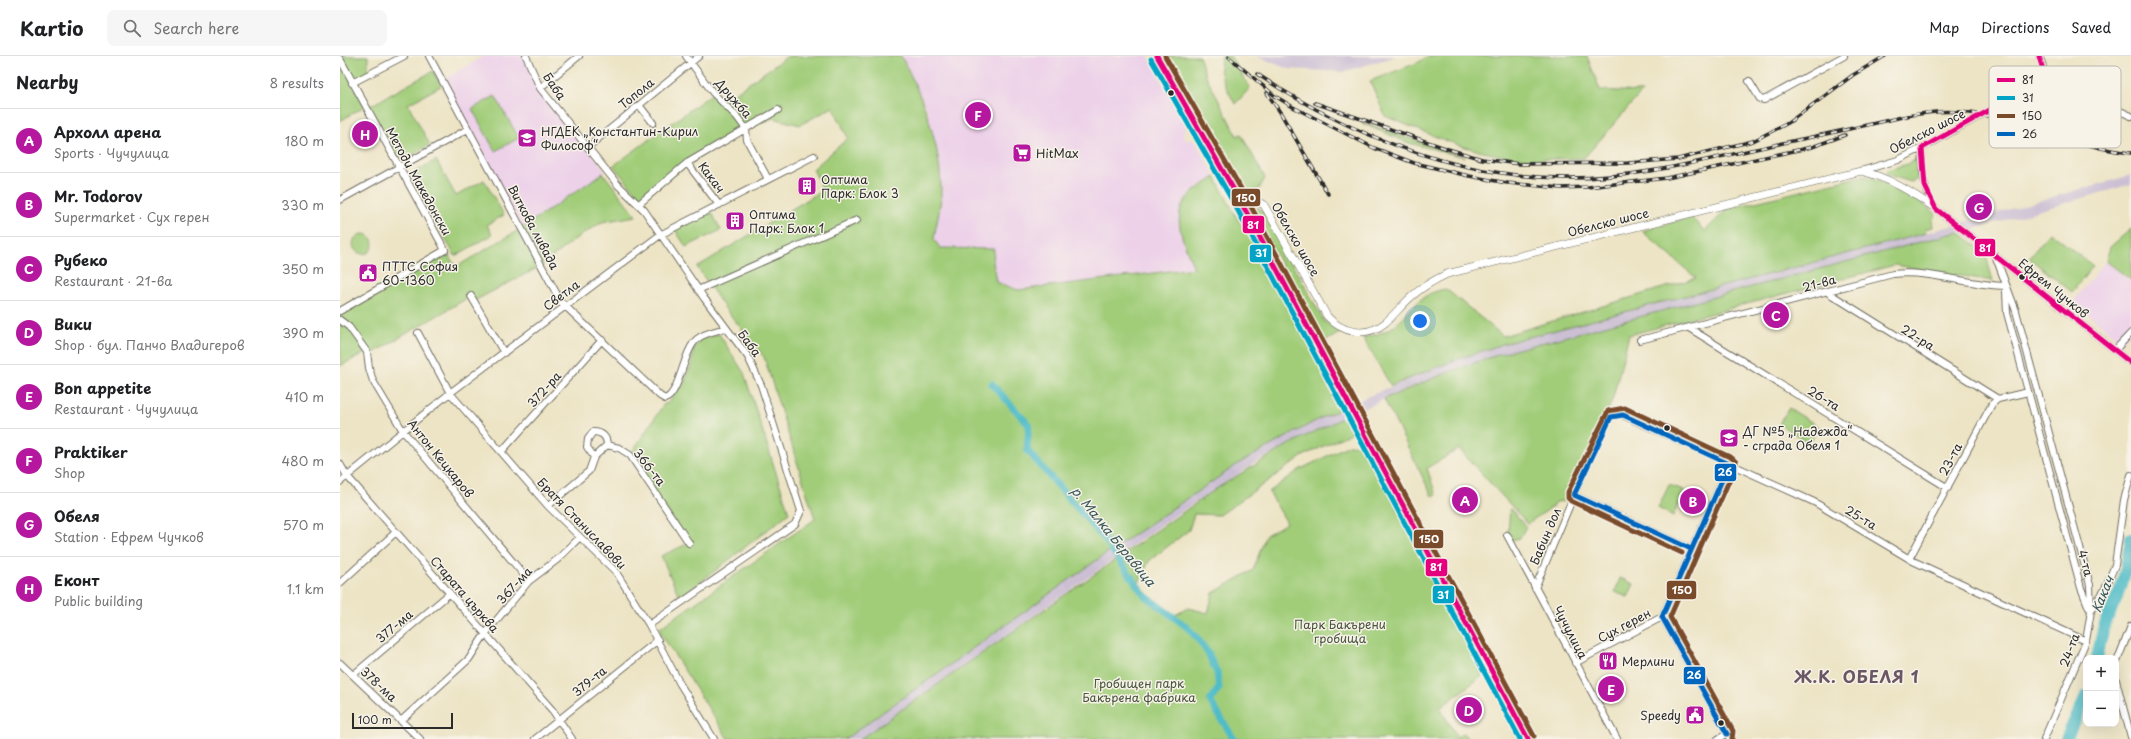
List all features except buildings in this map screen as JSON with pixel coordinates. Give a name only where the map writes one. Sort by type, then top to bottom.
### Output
[{"type":"street","points":[[352,84],[404,56]]},
{"type":"street","name":"Виткова ливада","points":[[430,56],[564,306],[660,396],[665,399],[668,398],[673,391],[689,349],[695,340],[702,335],[726,328]]},
{"type":"street","name":"Баба","points":[[526,56],[540,88],[618,185],[639,204],[698,290],[748,357],[756,372],[801,511],[801,515],[795,524],[650,625]]},
{"type":"street","points":[[540,88],[579,56]]},
{"type":"street","name":"Дружба","points":[[686,56],[713,93],[737,117],[746,130],[747,140],[768,179]]},
{"type":"street","name":"Топола","points":[[588,147],[699,56]]},
{"type":"street","points":[[1157,56],[1242,204],[1317,346]]},
{"type":"street","points":[[1749,81],[1760,99],[1764,100],[1844,56]]},
{"type":"street","points":[[2039,56],[2044,66]]},
{"type":"street","name":"Методи Македонски","points":[[340,60],[445,250],[340,311]]},
{"type":"street","points":[[639,105],[653,123]]},
{"type":"street","points":[[639,204],[688,163],[778,110]]},
{"type":"street","name":"Обелско шосе","points":[[1242,204],[1257,201],[1264,205],[1327,316],[1340,328],[1356,332],[1368,331],[1384,324],[1424,286],[1447,274],[1861,171],[1898,160],[1989,110]]},
{"type":"street","points":[[2121,111],[2131,116]]},
{"type":"street","points":[[340,200],[468,129]]},
{"type":"street","points":[[1922,148],[1923,182],[1927,196],[1936,209]]},
{"type":"street","name":"Светла","points":[[340,482],[450,393],[660,235],[814,156]]},
{"type":"street","name":"Какач","points":[[688,163],[719,205]]},
{"type":"street","name":"Ефрем Чучков","points":[[1861,171],[1873,174],[1913,193],[1936,209],[1995,254],[2131,363]]},
{"type":"street","points":[[698,290],[857,220]]},
{"type":"street","name":"4-та","points":[[1995,254],[2016,311],[2090,585],[2091,612]]},
{"type":"street","name":"21-ва","points":[[1640,340],[1901,273],[1990,286],[2006,286]]},
{"type":"street","name":"4-та","points":[[2006,286],[2007,313],[2081,588],[2091,612]]},
{"type":"street","name":"22-ра","points":[[1827,292],[1998,399]]},
{"type":"street","points":[[471,296],[504,353]]},
{"type":"street","name":"Антон Кецкаров","points":[[340,320],[354,333],[367,352],[369,368],[374,380],[403,430],[529,581]]},
{"type":"street","name":"26-та","points":[[1689,328],[1948,488]]},
{"type":"street","name":"Братя Станиславови","points":[[418,333],[450,393],[502,451],[548,506],[616,572],[650,625],[680,684],[714,739]]},
{"type":"street","points":[[2115,350],[2131,333]]},
{"type":"street","name":"372-ра","points":[[502,451],[602,340]]},
{"type":"street","points":[[1998,399],[2028,392]]},
{"type":"street","name":"23-та","points":[[1910,559],[1992,404],[1998,399]]},
{"type":"street","name":"25-та","points":[[1623,414],[1814,502],[1910,559],[2086,641]]},
{"type":"street","name":"Бабин дол","points":[[1536,588],[1574,495],[1608,422],[1615,415],[1623,414]]},
{"type":"street","points":[[548,506],[589,471],[594,457],[607,445],[607,441],[602,434],[593,432],[590,435],[587,447],[594,457]]},
{"type":"street","name":"366-та","points":[[607,445],[619,448],[630,455],[689,543]]},
{"type":"street","name":"Старата църква","points":[[340,464],[347,476],[559,720],[572,739]]},
{"type":"street","name":"Сух герен","points":[[1575,663],[1662,617],[1729,464]]},
{"type":"street","points":[[1384,472],[1528,739]]},
{"type":"street","name":"24-та","points":[[2044,739],[2086,641],[2091,612],[2104,591],[2115,565],[2124,500],[2131,475]]},
{"type":"street","points":[[1574,495],[1691,549]]},
{"type":"street","points":[[340,583],[396,532]]},
{"type":"street","name":"Чучулица","points":[[1507,535],[1617,739]]},
{"type":"street","name":"367-ма","points":[[402,720],[469,659],[485,634],[529,581],[558,559],[580,537]]},
{"type":"street","name":"377-ма","points":[[353,675],[450,594]]},
{"type":"street","points":[[1662,617],[1728,736],[1718,739]]},
{"type":"street","points":[[2119,656],[2131,626]]},
{"type":"street","name":"379-та","points":[[535,739],[658,640]]},
{"type":"street","name":"378-ма","points":[[340,663],[402,720],[420,739]]},
{"type":"street","points":[[2119,691],[2131,737]]},
{"type":"shaded area","name":"НГДЕК „Константин-Кирил Философ“","points":[[484,56],[526,56],[540,88],[606,171],[522,228],[443,80]]},
{"type":"shaded area","points":[[901,56],[1148,56],[1186,127],[1183,133],[1184,137],[1187,141],[1191,139],[1196,143],[1215,177],[1191,194],[1188,255],[1195,267],[1018,290],[996,282],[993,262],[994,249],[940,249],[934,239],[941,197],[927,110]]},
{"type":"shaded area","points":[[1256,56],[1396,56],[1343,72],[1288,69]]},
{"type":"shaded area","points":[[2131,175],[2131,184],[2017,217],[1500,354],[1406,389],[1319,429],[1255,463],[1179,513],[860,739],[845,739],[1107,553],[1241,462],[1321,418],[1362,399],[1455,360],[1506,343],[1926,233]]},
{"type":"shaded area","points":[[2105,261],[2131,282],[2131,332],[2122,342],[2073,302]]},
{"type":"green space","points":[[340,56],[368,56],[368,75],[352,84],[365,106],[340,121]]},
{"type":"green space","points":[[788,56],[901,56],[924,106],[935,142],[941,178],[941,197],[934,239],[940,248],[994,249],[993,262],[996,282],[1018,290],[1194,268],[1180,229],[1180,210],[1192,193],[1215,177],[1239,222],[1247,225],[1313,348],[1322,343],[1355,403],[1321,418],[1241,462],[1107,553],[845,739],[728,739],[660,632],[661,627],[815,519],[764,357],[724,307],[697,267],[823,190],[813,169],[848,138],[833,107],[800,125],[773,118],[718,144],[641,198],[613,166],[713,93],[722,102]]},
{"type":"green space","points":[[1166,56],[1199,56],[1205,74],[1237,136],[1241,134],[1265,178],[1259,189],[1249,192],[1240,189]]},
{"type":"green space","points":[[1222,56],[1230,56],[1250,88],[1235,104],[1221,75],[1220,69]]},
{"type":"green space","points":[[1428,56],[1587,56],[1600,90],[1642,92],[1584,158],[1541,159],[1508,157],[1454,144],[1385,116],[1370,81],[1419,62]]},
{"type":"green space","points":[[433,71],[441,86],[408,104],[430,145],[399,163],[368,107]]},
{"type":"green space","points":[[495,96],[519,138],[495,151],[472,109]]},
{"type":"green space","points":[[1355,120],[1465,157],[1409,143]]},
{"type":"green space","points":[[1918,158],[1920,160],[1919,175],[1916,180],[1911,182],[1888,175],[1886,172],[1887,170],[1908,164]]},
{"type":"green space","points":[[436,160],[456,196],[484,180],[504,215],[487,225],[492,235],[455,256],[409,175]]},
{"type":"green space","points":[[603,173],[636,216],[602,222],[575,239],[541,266],[474,301],[471,296],[375,352],[367,352],[340,366],[340,311],[445,250],[456,267],[522,228]]},
{"type":"green space","points":[[1862,176],[1892,185],[1919,201],[1936,214],[1932,220],[1933,227],[1925,229],[1926,233],[1506,343],[1455,360],[1391,386],[1363,338],[1379,334],[1387,330],[1400,321],[1428,294],[1446,289],[1503,336],[1696,278],[1642,231],[1691,217],[1705,231],[1727,209]]},
{"type":"green space","points":[[1257,207],[1263,211],[1324,321],[1340,333],[1322,343],[1255,215]]},
{"type":"green space","points":[[711,211],[721,230],[686,247],[674,228]]},
{"type":"green space","points":[[2131,229],[2131,280],[2106,261],[2110,247]]},
{"type":"green space","points":[[1958,232],[1985,252],[1993,281],[1895,265],[1629,335],[1612,401],[1571,492],[1566,501],[1556,502],[1528,524],[1459,449],[1427,468],[1436,495],[1432,496],[1384,399],[1449,372],[1500,354]]},
{"type":"green space","points":[[2050,232],[2093,266],[2072,292],[2029,258]]},
{"type":"green space","points":[[363,234],[370,237],[373,244],[370,251],[363,254],[356,251],[353,244],[356,237]]},
{"type":"green space","points":[[719,334],[744,373],[789,513],[680,598],[661,556],[689,543],[630,455],[664,404],[668,403],[685,381],[692,363],[694,348],[701,339]]},
{"type":"green space","points":[[1789,408],[1819,427],[1809,443],[1779,424]]},
{"type":"green space","name":"Парк Бакърени гробища","points":[[1344,417],[1353,432],[1303,456],[1220,515],[1194,514],[1189,530],[1149,561],[1139,583],[1148,595],[1175,615],[1188,608],[1208,613],[1213,593],[1253,570],[1266,535],[1287,523],[1269,492],[1299,470],[1349,445],[1362,446],[1375,471],[1380,474],[1483,675],[1440,708],[1457,737],[1463,733],[1468,739],[860,739],[1219,487],[1288,445]]},
{"type":"green space","points":[[1669,485],[1684,490],[1673,516],[1658,508]]},
{"type":"green space","points":[[1510,508],[1526,526],[1520,538],[1512,540],[1508,532]]},
{"type":"green space","points":[[1620,578],[1634,584],[1628,597],[1615,592]]},
{"type":"waterway","name":"р. Малка Беравица","points":[[992,384],[1029,425],[1027,450],[1106,541],[1144,595],[1187,627],[1208,653],[1217,673],[1219,688],[1210,701],[1234,739]]},
{"type":"waterway","name":"Какач","points":[[2098,655],[2104,626],[2120,590],[2126,569],[2131,539]]},
{"type":"waterway","name":"Какач","points":[[2066,739],[2083,702]]},
{"type":"tunnel","points":[[1317,346],[1384,472]]},
{"type":"railway","points":[[1315,103],[1448,149],[1482,159],[1519,164],[1628,163],[1678,159],[1753,141],[1788,123],[1853,75],[1885,56]]},
{"type":"railway","points":[[1229,57],[1275,96],[1293,107],[1374,148],[1414,163],[1507,183],[1561,188],[1588,187],[1667,178],[1812,147],[1845,135]]},
{"type":"railway","points":[[1257,74],[1292,96],[1328,115],[1365,133],[1403,148],[1482,170],[1523,176],[1588,178],[1658,170],[1931,112],[1960,112],[1989,116]]},
{"type":"railway","points":[[1267,93],[1280,112],[1328,194]]},
{"type":"railway","points":[[2101,148],[2131,153]]},
{"type":"transit line","name":"81","points":[[1157,56],[1242,204],[1528,739]]},
{"type":"transit line","name":"150","points":[[1165,56],[1248,201],[1534,736]]},
{"type":"transit line","name":"81","points":[[2039,56],[2042,66]]},
{"type":"transit line","name":"31","points":[[1151,59],[1236,207],[1520,739]]},
{"type":"transit line","name":"81","points":[[1922,148],[1989,110]]},
{"type":"transit line","name":"81","points":[[1922,148],[1925,186],[1936,209],[2131,363]]},
{"type":"transit line","name":"150","points":[[1682,553],[1571,501],[1568,498],[1568,492],[1608,411],[1625,408],[1732,458],[1736,462],[1670,617],[1733,731],[1732,739]]},
{"type":"transit line","name":"26","points":[[1662,617],[1729,464],[1623,415],[1611,417],[1574,495],[1691,549]]},
{"type":"transit line","name":"26","points":[[1662,617],[1727,734]]},
{"type":"place","name":"Praktiker","points":[[978,115]]},
{"type":"place","name":"Еконт","points":[[365,134]]},
{"type":"place","name":"НГДЕК „Константин-Кирил Философ“","points":[[527,138]]},
{"type":"place","name":"HitMax","points":[[1022,153]]},
{"type":"place","name":"Оптима Парк: Блок 3","points":[[807,186]]},
{"type":"place","name":"Обеля","points":[[1979,207]]},
{"type":"place","name":"Оптима Парк: Блок 1","points":[[735,221]]},
{"type":"place","name":"ПТТС София 60-1360","points":[[368,273]]},
{"type":"place","name":"Рубеко","points":[[1776,315]]},
{"type":"place","name":"ДГ №5 „Надежда“ - сграда Обеля 1","points":[[1729,438]]},
{"type":"place","name":"Архолл арена","points":[[1465,500]]},
{"type":"place","name":"Mr. Todorov","points":[[1693,501]]},
{"type":"place","name":"Мерлини","points":[[1608,661]]},
{"type":"place","name":"Bon appetite","points":[[1611,689]]},
{"type":"place","name":"Вики","points":[[1469,710]]},
{"type":"place","name":"Speedy","points":[[1695,715]]},
{"type":"district","name":"Ж.К. ОБЕЛЯ 1","points":[[1857,676]]},
{"type":"park label","name":"Гробищен парк Бакърена фабрика","points":[[1139,690]]}]
